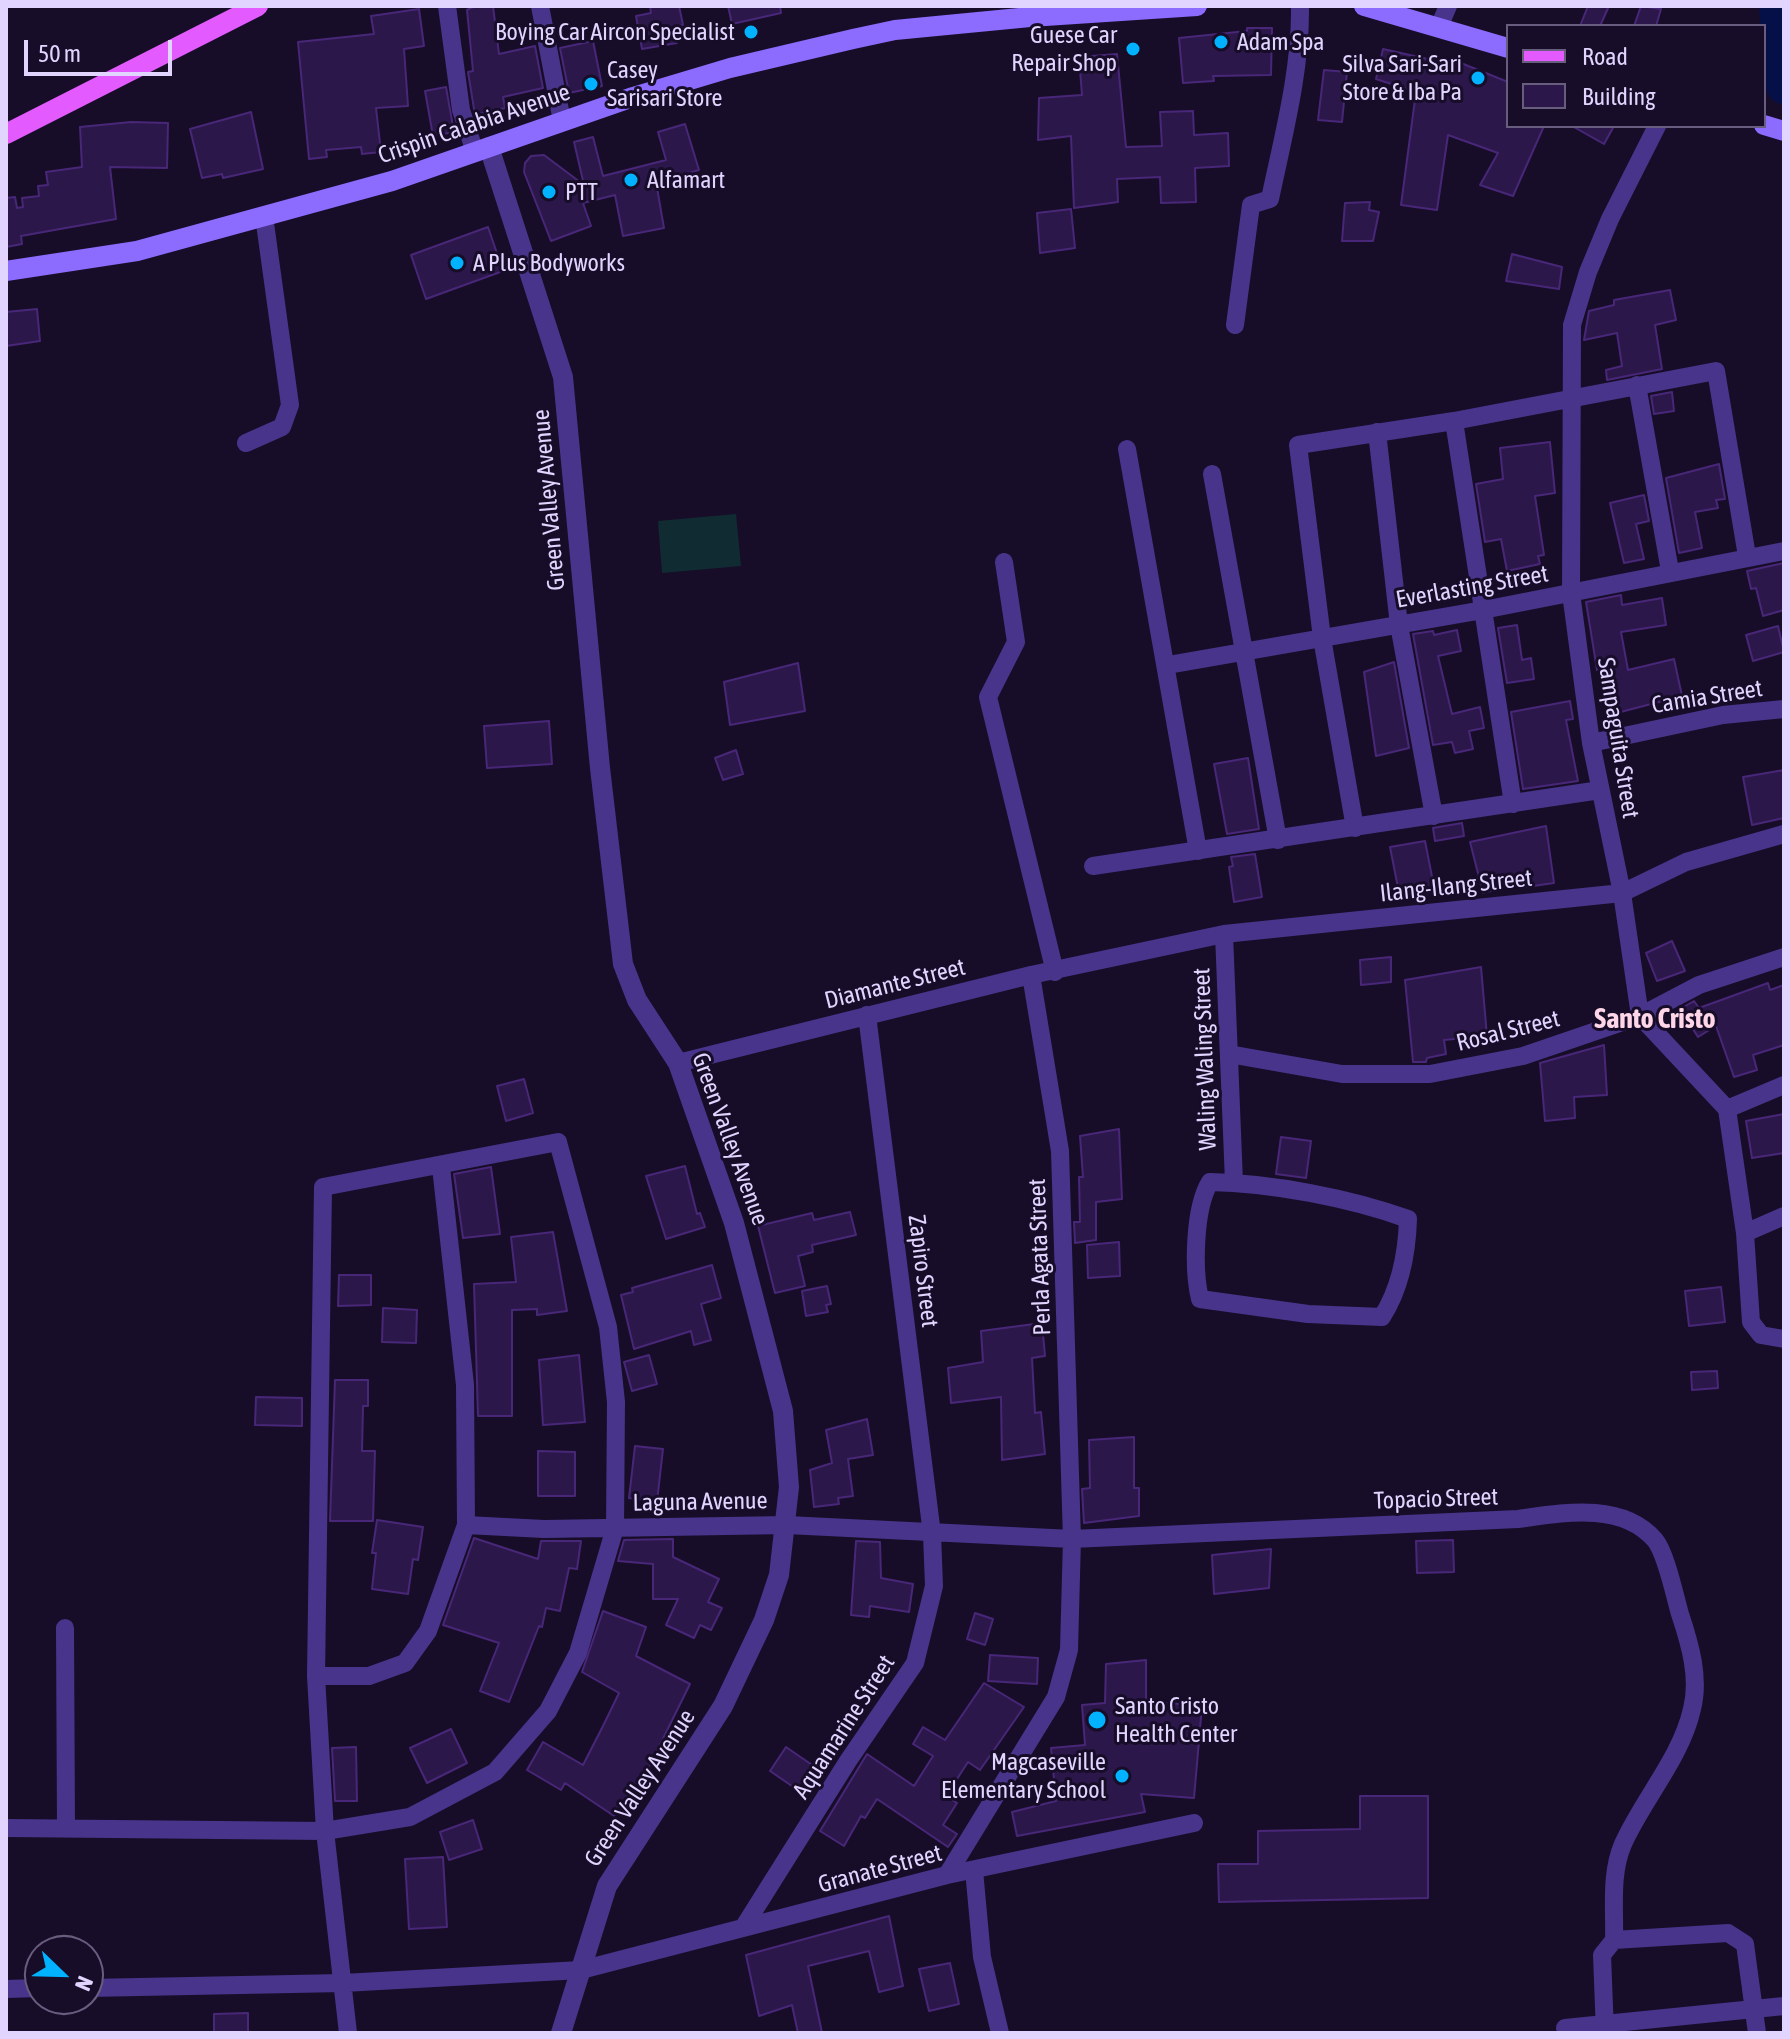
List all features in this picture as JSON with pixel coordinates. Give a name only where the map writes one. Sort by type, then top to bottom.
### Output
[{"type":"main road","points":[[6,134],[258,6]]},
{"type":"main road","name":"Crispin Calabia Avenue","points":[[6,271],[137,251],[392,181],[562,121],[730,68],[895,30],[1073,13],[1197,6]]},
{"type":"main road","points":[[1368,6],[1506,47]]},
{"type":"street","points":[[447,6],[461,110],[482,149]]},
{"type":"street","points":[[540,6],[562,121]]},
{"type":"street","points":[[1235,325],[1251,205],[1270,199],[1279,155],[1300,33],[1300,6]]},
{"type":"street","points":[[1439,27],[1448,6]]},
{"type":"street","name":"Sampaguita Street","points":[[1640,1016],[1622,893],[1591,743],[1571,593],[1570,397],[1572,325],[1578,299],[1610,219],[1656,128]]},
{"type":"street","name":"Green Valley Avenue","points":[[482,149],[563,377],[623,964],[637,1000],[678,1063],[734,1223],[783,1411],[789,1487],[779,1575],[764,1620],[723,1706],[607,1886],[562,2027]]},
{"type":"street","points":[[246,443],[282,427],[290,405],[264,216]]},
{"type":"street","points":[[1355,828],[1322,638],[1298,445],[1454,421],[1716,371],[1747,556]]},
{"type":"street","points":[[1637,385],[1670,571]]},
{"type":"street","points":[[1454,421],[1513,804]]},
{"type":"street","points":[[1377,432],[1399,625],[1434,816]]},
{"type":"street","points":[[1127,449],[1168,665],[1198,851]]},
{"type":"street","points":[[1212,474],[1278,840]]},
{"type":"street","name":"Everlasting Street","points":[[1168,665],[1483,610],[1784,551]]},
{"type":"street","points":[[1004,562],[1016,642],[988,697],[1055,972]]},
{"type":"street","name":"Camia Street","points":[[1591,743],[1723,715],[1784,709]]},
{"type":"street","points":[[1093,866],[1600,790]]},
{"type":"street","name":"Ilang-Ilang Street","points":[[1125,956],[1224,934],[1622,893],[1686,862],[1784,834]]},
{"type":"street","name":"Waling Waling Street","points":[[1224,934],[1234,1182]]},
{"type":"street","name":"Diamante Street","points":[[678,1063],[1031,975],[1125,956]]},
{"type":"street","name":"Rosal Street","points":[[1229,1054],[1342,1074],[1430,1074],[1523,1056],[1640,1016],[1699,985],[1784,957]]},
{"type":"street","name":"Perla Agata Street","points":[[947,1875],[1056,1697],[1069,1650],[1072,1539],[1060,1151],[1031,975]]},
{"type":"street","name":"Zapiro Street","points":[[867,1015],[932,1534]]},
{"type":"street","points":[[1640,1016],[1727,1109],[1745,1233],[1751,1322],[1761,1335],[1784,1339]]},
{"type":"street","points":[[1727,1109],[1784,1085]]},
{"type":"street","points":[[6,1828],[325,1831],[410,1817],[495,1772],[548,1711],[578,1653],[615,1528],[616,1402],[608,1327],[558,1142],[441,1167],[323,1187],[316,1676],[325,1831],[348,2033]]},
{"type":"street","points":[[316,1676],[369,1676],[405,1663],[428,1631],[466,1525],[465,1385],[441,1167]]},
{"type":"street","points":[[1210,1182],[1234,1182],[1352,1203],[1408,1219],[1407,1246],[1394,1298],[1382,1317],[1308,1314],[1200,1299],[1195,1281],[1201,1196],[1210,1182]]},
{"type":"street","points":[[1745,1233],[1784,1216]]},
{"type":"street","name":"Topacio Street","points":[[787,1525],[1072,1539],[1518,1519],[1578,1510],[1633,1523],[1656,1541],[1687,1634],[1696,1682],[1692,1711],[1658,1784],[1623,1845],[1615,1873],[1614,1940],[1602,1955],[1605,2028]]},
{"type":"street","name":"Laguna Avenue","points":[[466,1525],[615,1528],[787,1525]]},
{"type":"street","name":"Aquamarine Street","points":[[743,1928],[848,1761],[915,1663],[934,1586],[932,1534]]},
{"type":"street","points":[[65,1628],[66,1827]]},
{"type":"street","name":"Granate Street","points":[[104,1988],[343,1983],[581,1970],[947,1875],[1194,1823]]},
{"type":"street","points":[[974,1870],[982,1957],[1000,2033]]},
{"type":"street","points":[[1614,1940],[1728,1933],[1745,1944],[1757,2033]]},
{"type":"street","points":[[1565,2028],[1676,2024],[1756,2008],[1784,2006]]},
{"type":"green space","points":[[736,514],[741,566],[662,573],[658,521]]},
{"type":"building","points":[[475,6],[493,6],[499,54],[535,46],[543,88],[503,97],[505,108],[475,115],[468,72],[473,71],[467,10]]},
{"type":"building","points":[[650,6],[679,6],[683,25],[674,26],[677,43],[642,49],[636,16],[651,13]]},
{"type":"building","points":[[728,6],[780,6],[781,13],[732,24]]},
{"type":"building","points":[[1588,6],[1609,6],[1601,24],[1581,24]]},
{"type":"building","points":[[1641,6],[1661,9],[1657,24],[1635,24]]},
{"type":"building","points":[[419,9],[424,46],[404,49],[408,106],[376,108],[381,152],[362,154],[361,147],[326,150],[327,157],[309,159],[298,42],[374,34],[371,16]]},
{"type":"building","points":[[1247,28],[1272,28],[1271,75],[1213,76],[1214,81],[1183,83],[1179,38],[1247,31]]},
{"type":"building","points":[[593,41],[602,86],[569,93],[560,48]]},
{"type":"building","points":[[1383,49],[1450,64],[1451,59],[1506,81],[1506,128],[1543,128],[1513,196],[1480,185],[1498,153],[1448,135],[1437,210],[1401,205],[1416,92],[1376,79]]},
{"type":"building","points":[[1117,54],[1126,147],[1162,146],[1160,112],[1193,111],[1194,135],[1228,133],[1229,166],[1195,168],[1196,202],[1161,203],[1160,177],[1117,179],[1118,202],[1074,208],[1071,136],[1038,140],[1039,98],[1082,95],[1079,57]]},
{"type":"building","points":[[1324,70],[1347,72],[1342,122],[1318,120]]},
{"type":"building","points":[[446,87],[454,132],[433,136],[425,91]]},
{"type":"building","points":[[251,112],[263,169],[223,178],[222,174],[202,178],[190,129]]},
{"type":"building","points":[[131,122],[168,123],[167,168],[110,167],[116,219],[21,236],[22,244],[6,247],[6,198],[15,197],[17,208],[23,207],[22,198],[39,196],[38,186],[48,185],[46,172],[82,167],[80,127]]},
{"type":"building","points":[[685,124],[699,170],[656,182],[664,228],[623,236],[615,195],[583,203],[591,226],[551,241],[524,172],[525,163],[531,156],[544,155],[584,185],[574,142],[593,137],[603,176],[666,160],[658,132]]},
{"type":"building","points":[[1576,128],[1613,128],[1604,144]]},
{"type":"building","points":[[1370,202],[1369,210],[1379,212],[1373,241],[1342,241],[1345,203]]},
{"type":"building","points":[[1071,209],[1075,248],[1040,253],[1037,213]]},
{"type":"building","name":"A Plus Bodyworks","points":[[488,227],[503,271],[426,299],[411,255]]},
{"type":"building","points":[[1512,254],[1562,267],[1559,289],[1506,281]]},
{"type":"building","points":[[1670,290],[1676,320],[1655,325],[1662,369],[1607,380],[1606,370],[1622,366],[1617,333],[1584,340],[1589,311],[1614,305],[1614,300]]},
{"type":"building","points":[[37,309],[40,341],[6,346],[6,312]]},
{"type":"building","points":[[1672,392],[1674,411],[1654,414],[1651,396]]},
{"type":"building","points":[[1550,442],[1555,493],[1535,496],[1544,555],[1538,556],[1540,564],[1507,571],[1501,539],[1485,542],[1476,484],[1503,479],[1500,448]]},
{"type":"building","points":[[1719,464],[1725,499],[1716,500],[1718,508],[1695,512],[1702,548],[1679,553],[1666,478]]},
{"type":"building","points":[[1644,495],[1649,521],[1636,524],[1644,559],[1624,563],[1610,503]]},
{"type":"building","points":[[1784,563],[1784,610],[1763,616],[1756,588],[1751,589],[1747,571]]},
{"type":"building","points":[[1621,595],[1622,605],[1662,598],[1666,625],[1621,632],[1628,670],[1674,659],[1682,696],[1609,715],[1603,669],[1597,670],[1586,602]]},
{"type":"building","points":[[1517,625],[1522,660],[1531,658],[1534,679],[1507,683],[1498,628]]},
{"type":"building","points":[[1778,626],[1784,652],[1753,661],[1746,635]]},
{"type":"building","points":[[1457,630],[1461,651],[1438,656],[1452,714],[1480,707],[1484,728],[1469,731],[1473,749],[1455,753],[1452,742],[1433,745],[1413,634],[1433,631],[1434,635]]},
{"type":"building","points":[[1394,662],[1409,748],[1376,756],[1364,672]]},
{"type":"building","points":[[798,663],[805,711],[730,725],[724,682]]},
{"type":"building","points":[[1570,701],[1573,719],[1566,720],[1578,781],[1523,789],[1511,712]]},
{"type":"building","points":[[549,721],[552,764],[487,768],[484,726]]},
{"type":"building","points":[[736,750],[743,774],[723,780],[715,758]]},
{"type":"building","points":[[1248,758],[1259,829],[1227,834],[1214,764]]},
{"type":"building","points":[[1784,770],[1784,818],[1752,825],[1743,777]]},
{"type":"building","points":[[1462,823],[1464,836],[1435,841],[1433,828]]},
{"type":"building","points":[[1546,826],[1554,883],[1526,887],[1525,882],[1483,893],[1470,842]]},
{"type":"building","points":[[1425,841],[1435,892],[1400,898],[1390,847]]},
{"type":"building","points":[[1255,854],[1262,897],[1234,902],[1229,867],[1233,866],[1231,857]]},
{"type":"building","points":[[1672,941],[1685,971],[1657,981],[1646,953]]},
{"type":"building","points":[[1391,957],[1391,982],[1361,985],[1360,960]]},
{"type":"building","points":[[1481,967],[1487,1036],[1444,1040],[1446,1054],[1427,1058],[1426,1062],[1413,1062],[1405,980]]},
{"type":"building","points":[[1768,983],[1770,990],[1784,985],[1784,1045],[1753,1055],[1757,1070],[1734,1077],[1716,1026],[1698,1037],[1680,1009],[1694,1001],[1699,1008]]},
{"type":"building","points":[[1604,1045],[1607,1095],[1574,1097],[1575,1118],[1545,1121],[1540,1063]]},
{"type":"building","points":[[524,1079],[533,1113],[506,1121],[497,1086]]},
{"type":"building","points":[[1784,1114],[1784,1153],[1752,1158],[1746,1121]]},
{"type":"building","points":[[1119,1129],[1122,1199],[1096,1202],[1096,1240],[1075,1243],[1074,1222],[1080,1222],[1079,1177],[1083,1177],[1080,1136]]},
{"type":"building","points":[[1281,1137],[1311,1141],[1306,1178],[1276,1174]]},
{"type":"building","points":[[685,1166],[697,1214],[700,1213],[705,1227],[666,1239],[646,1176]]},
{"type":"building","points":[[491,1167],[500,1234],[463,1238],[454,1174]]},
{"type":"building","points":[[850,1212],[856,1235],[812,1245],[813,1252],[798,1256],[805,1286],[775,1293],[758,1226],[812,1213],[814,1220]]},
{"type":"building","points":[[553,1232],[567,1311],[537,1315],[537,1309],[512,1310],[512,1416],[478,1416],[474,1284],[516,1282],[511,1237]]},
{"type":"building","points":[[1119,1242],[1120,1276],[1088,1278],[1087,1245]]},
{"type":"building","points":[[712,1265],[721,1298],[701,1304],[711,1340],[694,1345],[691,1331],[634,1349],[621,1295],[633,1292],[632,1288]]},
{"type":"building","points":[[339,1275],[371,1275],[371,1305],[338,1306]]},
{"type":"building","points":[[827,1286],[831,1304],[826,1305],[828,1312],[806,1316],[802,1291]]},
{"type":"building","points":[[1721,1287],[1725,1322],[1689,1326],[1685,1291]]},
{"type":"building","points":[[383,1308],[417,1310],[416,1343],[382,1342]]},
{"type":"building","points":[[1042,1323],[1045,1356],[1032,1358],[1035,1413],[1041,1412],[1045,1454],[1002,1460],[1001,1397],[951,1403],[948,1368],[983,1362],[981,1331]]},
{"type":"building","points":[[579,1355],[585,1422],[543,1425],[539,1360]]},
{"type":"building","points":[[649,1355],[657,1384],[632,1391],[624,1362]]},
{"type":"building","points":[[1717,1371],[1718,1388],[1692,1390],[1691,1372]]},
{"type":"building","points":[[335,1380],[368,1380],[368,1406],[363,1406],[362,1451],[375,1451],[373,1521],[330,1521]]},
{"type":"building","points":[[256,1397],[302,1398],[302,1426],[255,1425]]},
{"type":"building","points":[[867,1419],[873,1455],[848,1459],[853,1496],[838,1498],[839,1504],[814,1507],[810,1470],[832,1463],[826,1430]]},
{"type":"building","points":[[1134,1437],[1134,1488],[1139,1488],[1139,1516],[1084,1523],[1082,1489],[1090,1488],[1089,1440]]},
{"type":"building","points":[[635,1446],[663,1449],[657,1502],[629,1498]]},
{"type":"building","points":[[538,1451],[575,1452],[575,1496],[538,1496]]},
{"type":"building","points":[[377,1520],[423,1527],[418,1560],[413,1559],[408,1594],[372,1589],[376,1553],[372,1553]]},
{"type":"building","points":[[474,1538],[538,1559],[541,1541],[581,1541],[577,1569],[569,1568],[560,1611],[546,1608],[542,1627],[539,1626],[509,1702],[480,1691],[499,1643],[443,1625]]},
{"type":"building","points":[[673,1539],[673,1557],[719,1579],[708,1602],[722,1608],[711,1630],[700,1625],[694,1638],[666,1625],[678,1599],[653,1599],[653,1564],[618,1561],[624,1540]]},
{"type":"building","points":[[1453,1540],[1454,1572],[1417,1573],[1416,1541]]},
{"type":"building","points":[[856,1541],[880,1542],[881,1578],[913,1584],[909,1612],[870,1606],[869,1617],[851,1615]]},
{"type":"building","points":[[1271,1549],[1269,1588],[1214,1594],[1212,1555]]},
{"type":"building","points":[[603,1611],[646,1627],[636,1656],[690,1684],[643,1779],[639,1778],[614,1816],[565,1783],[561,1790],[527,1770],[543,1742],[583,1765],[619,1693],[582,1672]]},
{"type":"building","points":[[975,1613],[993,1619],[985,1645],[967,1639]]},
{"type":"building","points":[[990,1655],[1038,1658],[1037,1684],[988,1681]]},
{"type":"building","name":"Magcaseville Elementary School","points":[[1146,1660],[1146,1701],[1202,1706],[1194,1798],[1141,1794],[1145,1812],[1017,1836],[1012,1812],[1056,1801],[1051,1748],[1085,1745],[1082,1705],[1105,1703],[1106,1664]]},
{"type":"building","points":[[984,1683],[1024,1707],[980,1770],[968,1762],[946,1796],[957,1803],[943,1825],[957,1834],[948,1847],[877,1799],[865,1818],[861,1816],[844,1846],[820,1831],[867,1754],[914,1786],[933,1756],[913,1744],[923,1727],[945,1740]]},
{"type":"building","points":[[451,1729],[467,1763],[427,1783],[410,1748]]},
{"type":"building","points":[[356,1747],[357,1801],[335,1801],[332,1748]]},
{"type":"building","points":[[786,1747],[818,1769],[802,1793],[770,1771]]},
{"type":"building","points":[[1360,1796],[1428,1796],[1428,1898],[1219,1902],[1218,1864],[1258,1864],[1258,1831],[1360,1829]]},
{"type":"building","points":[[473,1820],[482,1849],[449,1860],[440,1832]]},
{"type":"building","points":[[443,1857],[447,1927],[409,1929],[405,1859]]},
{"type":"building","points":[[889,1916],[903,1986],[879,1992],[869,1951],[808,1966],[822,2033],[798,2033],[792,2005],[759,2016],[746,1955]]},
{"type":"building","points":[[950,1963],[959,2004],[929,2011],[919,1969]]},
{"type":"building","points":[[248,2013],[248,2033],[214,2033],[214,2014]]},
{"type":"waterway","points":[[1777,6],[1784,86]]},
{"type":"place","name":"Boying Car Aircon Specialist","points":[[751,32]]},
{"type":"place","name":"Adam Spa","points":[[1221,42]]},
{"type":"place","name":"Guese Car Repair Shop","points":[[1133,49]]},
{"type":"place","name":"Silva Sari-Sari Store & Iba Pa","points":[[1478,78]]},
{"type":"place","name":"Casey Sarisari Store","points":[[591,84]]},
{"type":"place","name":"Alfamart","points":[[631,180]]},
{"type":"place","name":"PTT","points":[[549,192]]},
{"type":"place","name":"A Plus Bodyworks","points":[[457,263]]},
{"type":"place","name":"Santo Cristo Health Center","points":[[1097,1720]]},
{"type":"place","name":"Magcaseville Elementary School","points":[[1122,1776]]},
{"type":"district","name":"Santo Cristo","points":[[1655,1019]]}]
